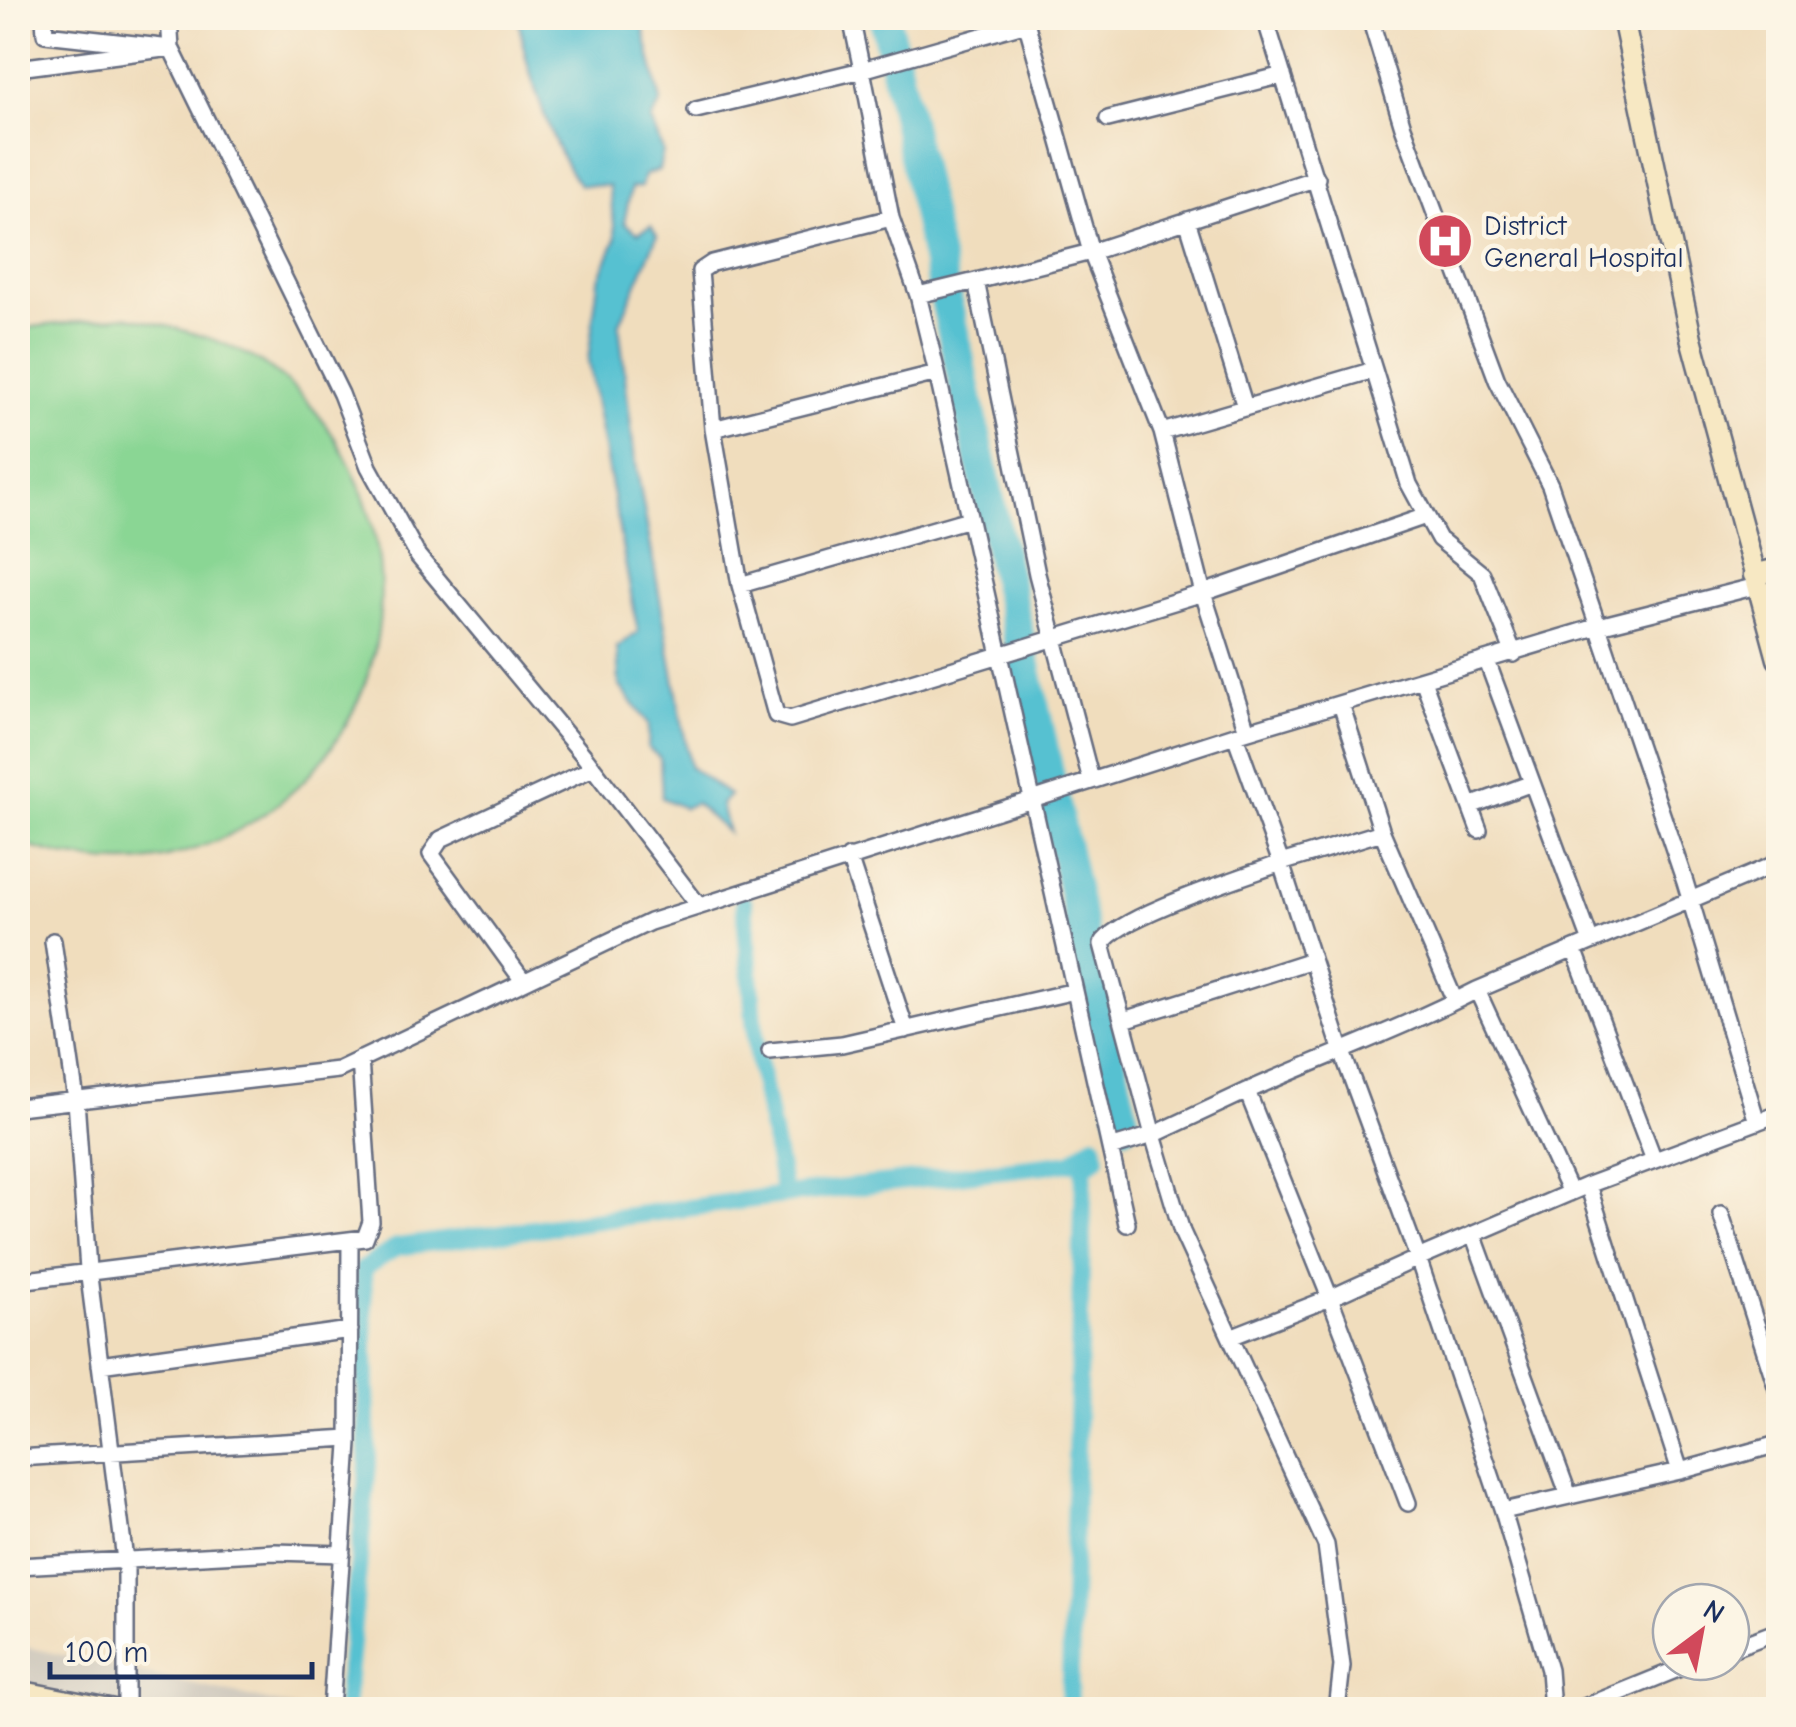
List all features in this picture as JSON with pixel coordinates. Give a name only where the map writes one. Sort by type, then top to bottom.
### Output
[{"type":"street","points":[[44,18],[45,34],[171,48]]},
{"type":"street","points":[[169,18],[171,48],[341,394],[369,467],[418,556],[593,768],[700,906]]},
{"type":"street","points":[[851,18],[890,218],[918,295],[937,373],[1126,1224]]},
{"type":"street","points":[[1266,18],[1409,484],[1439,539],[1482,574],[1514,654]]},
{"type":"street","points":[[1370,18],[1403,126],[1497,380],[1550,485],[1689,901],[1757,1122]]},
{"type":"street","points":[[1623,18],[1691,338],[1778,659]]},
{"type":"street","points":[[696,110],[862,70],[1026,20],[1091,252],[1162,432],[1241,733],[1312,960],[1503,1511],[1549,1670],[1552,1710]]},
{"type":"street","points":[[18,68],[171,48]]},
{"type":"street","points":[[1108,120],[1284,75]]},
{"type":"street","points":[[918,295],[1091,252],[1317,178]]},
{"type":"street","points":[[890,218],[712,263],[700,271],[714,429],[740,585],[776,715],[790,719],[1000,653],[1054,640],[1426,516]]},
{"type":"street","points":[[1188,220],[1246,407]]},
{"type":"street","points":[[976,281],[1054,640],[1091,780]]},
{"type":"street","points":[[1162,432],[1374,370]]},
{"type":"street","points":[[714,429],[937,373]]},
{"type":"street","points":[[740,585],[970,518]]},
{"type":"street","points":[[18,1106],[338,1070],[650,922],[1241,733],[1756,580],[1778,568]]},
{"type":"street","points":[[1488,662],[1591,942]]},
{"type":"street","points":[[1424,680],[1479,830]]},
{"type":"street","points":[[1341,704],[1382,832],[1455,1001]]},
{"type":"street","points":[[524,982],[431,854],[441,838],[593,768]]},
{"type":"street","points":[[1470,806],[1532,783]]},
{"type":"street","points":[[1337,1710],[1342,1666],[1326,1545],[1182,1232],[1102,944],[1107,935],[1142,916],[1281,863],[1382,832]]},
{"type":"street","points":[[849,857],[906,1030]]},
{"type":"street","points":[[1110,1148],[1153,1135],[1477,990],[1778,864]]},
{"type":"street","points":[[53,941],[76,1100],[88,1269],[124,1559],[126,1710]]},
{"type":"street","points":[[1574,950],[1654,1160]]},
{"type":"street","points":[[1124,1020],[1312,960]]},
{"type":"street","points":[[1477,990],[1570,1193]]},
{"type":"street","points":[[770,1051],[842,1044],[1075,991]]},
{"type":"street","points":[[18,1281],[88,1269],[365,1238],[371,1222],[360,1058]]},
{"type":"street","points":[[1247,1091],[1408,1502]]},
{"type":"street","points":[[1233,1336],[1588,1185],[1778,1114]]},
{"type":"street","points":[[1588,1185],[1680,1471]]},
{"type":"street","points":[[1721,1214],[1778,1392]]},
{"type":"street","points":[[1474,1234],[1569,1496]]},
{"type":"street","points":[[330,1710],[349,1438],[350,1241]]},
{"type":"street","points":[[100,1365],[350,1330]]},
{"type":"street","points":[[18,1458],[349,1438]]},
{"type":"street","points":[[1503,1511],[1680,1471],[1778,1444]]},
{"type":"street","points":[[18,1566],[124,1559],[342,1554]]},
{"type":"street","points":[[1751,1641],[1778,1631]]},
{"type":"street","points":[[1577,1710],[1651,1680]]},
{"type":"street","points":[[18,1691],[114,1710]]},
{"type":"shaded area","points":[[18,1645],[302,1709],[18,1710]]},
{"type":"green space","points":[[125,316],[189,332],[249,355],[285,380],[308,403],[337,442],[359,485],[377,545],[380,605],[372,662],[351,716],[319,764],[277,804],[226,836],[167,857],[110,862],[18,843],[18,333],[32,327]]},
{"type":"water","points":[[519,18],[641,18],[661,102],[651,121],[663,151],[659,170],[644,175],[641,187],[631,188],[624,223],[638,233],[651,226],[657,236],[619,325],[634,453],[690,767],[729,795],[721,804],[728,833],[695,803],[684,808],[662,798],[660,758],[648,748],[649,724],[619,685],[617,647],[638,632],[588,361],[598,281],[616,239],[609,186],[580,185],[560,153],[541,105]]},
{"type":"waterway","points":[[885,18],[1124,1124]]},
{"type":"waterway","points":[[744,903],[757,1055],[784,1195],[1072,1162],[1094,1144],[1097,1157],[1084,1168],[1069,1710]]},
{"type":"waterway","points":[[345,1710],[368,1464],[363,1269],[397,1247],[784,1195]]},
{"type":"place","name":"District General Hospital","points":[[1445,241]]}]
